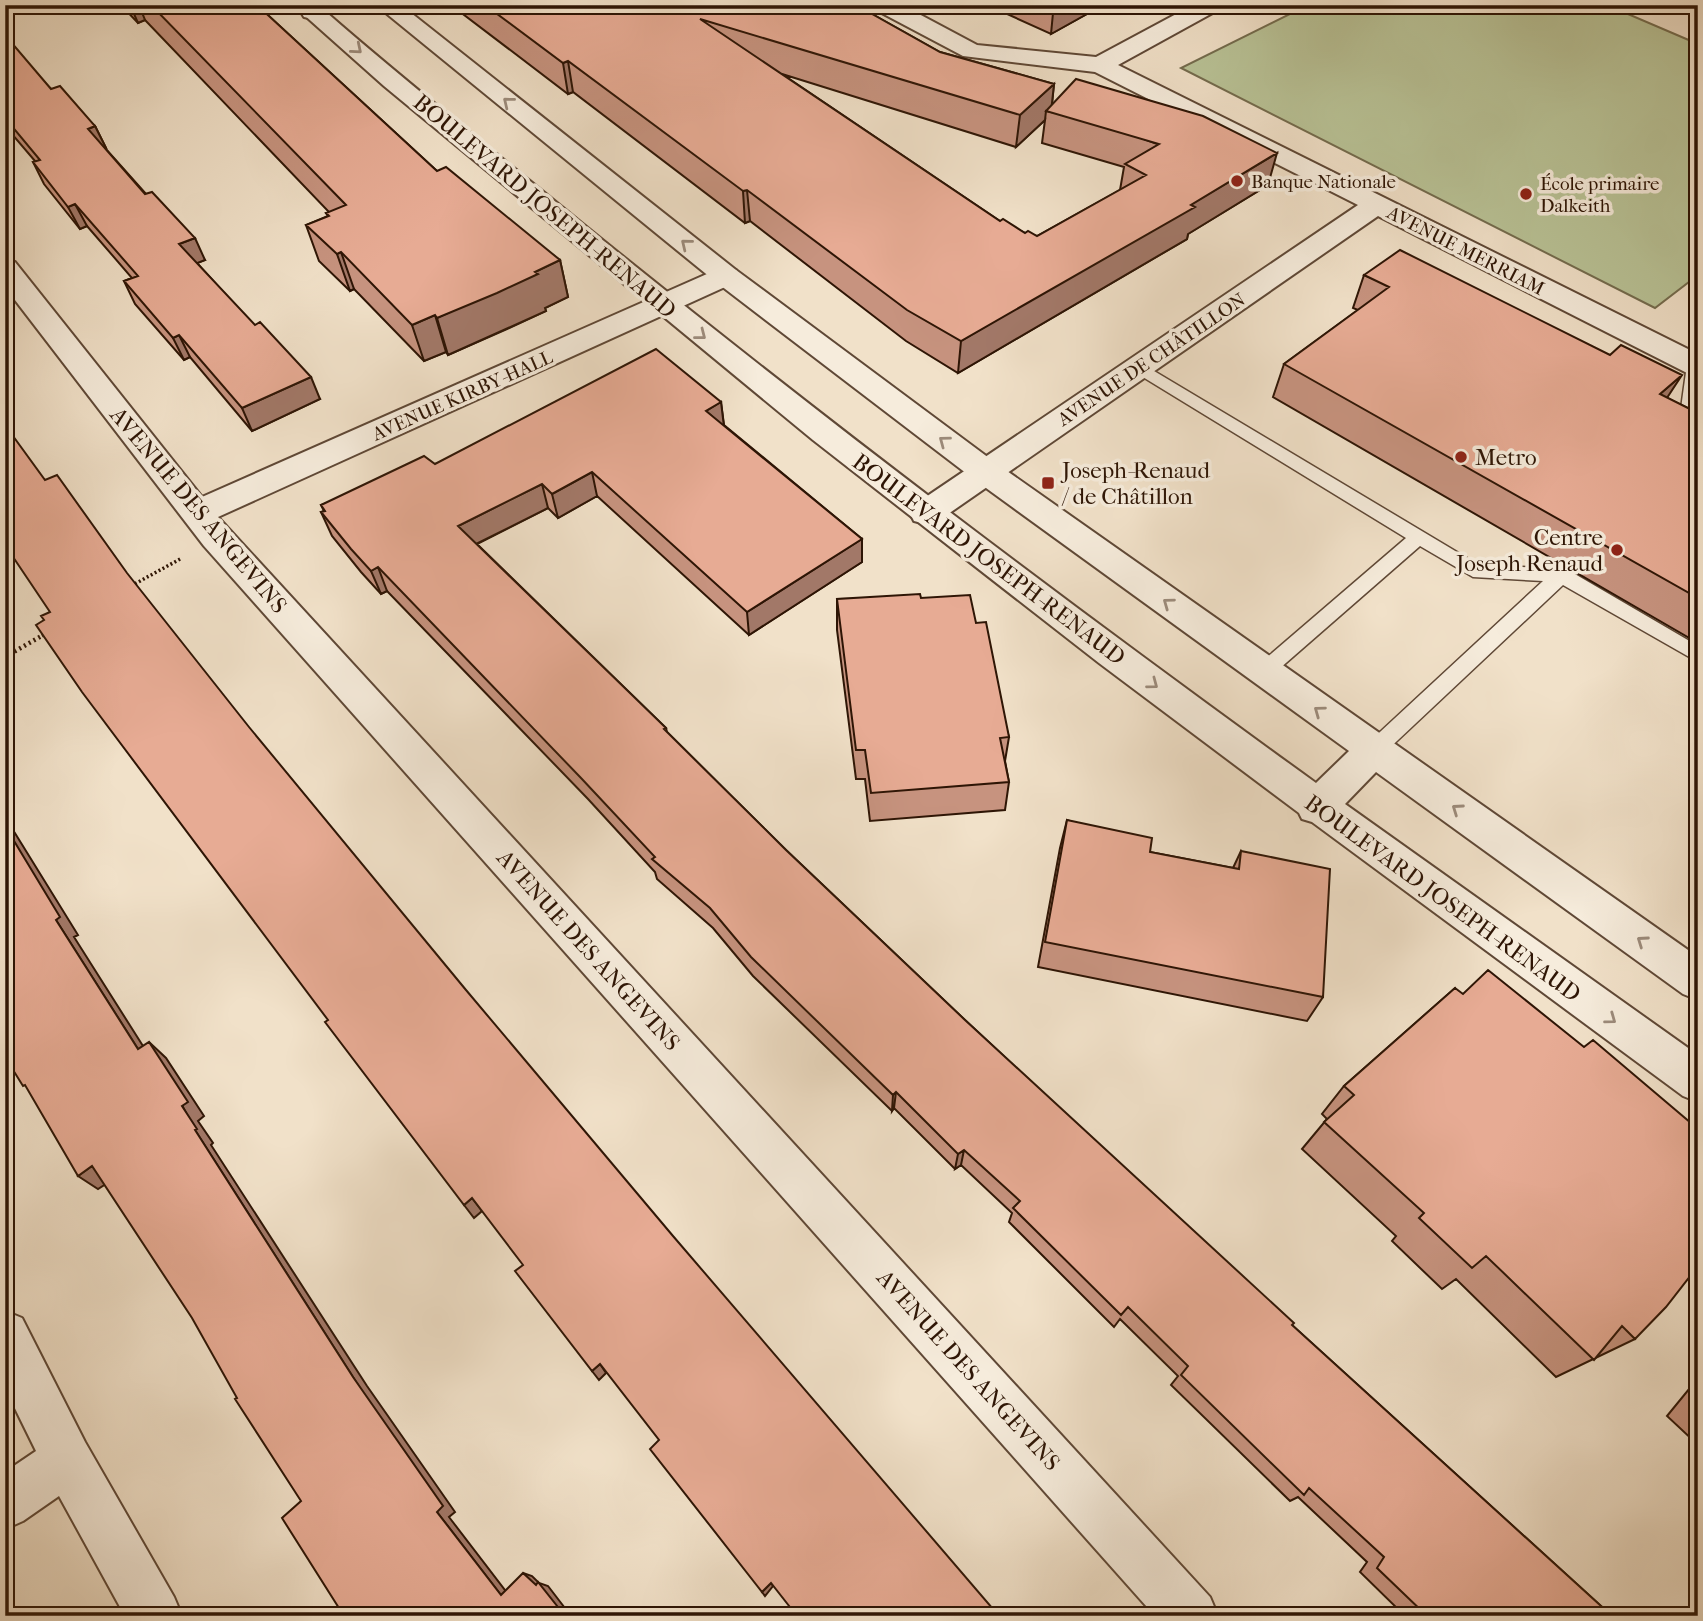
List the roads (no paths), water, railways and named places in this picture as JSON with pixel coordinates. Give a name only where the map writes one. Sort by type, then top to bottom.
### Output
[{"type":"street","points":[[387,5],[726,276],[986,472],[1698,981]]},
{"type":"street","name":"AVENUE MERRIAM","points":[[884,5],[971,51],[1100,65],[1697,364]]},
{"type":"street","points":[[1100,65],[1210,5]]},
{"type":"street","name":"BOULEVARD JOSEPH-RENAUD","points":[[315,8],[663,306],[926,513],[1316,808],[1698,1081]]},
{"type":"street","name":"AVENUE DE CHÂTILLON","points":[[926,513],[1376,205]]},
{"type":"street","name":"AVENUE DES ANGEVINS","points":[[5,268],[207,525],[1191,1616]]},
{"type":"street","name":"AVENUE KIRBY-HALL","points":[[207,525],[726,276]]},
{"type":"street","points":[[1316,808],[1374,750]]},
{"type":"street","points":[[5,1335],[67,1460],[155,1616]]},
{"type":"street","points":[[5,1503],[67,1460]]},
{"type":"lane","points":[[1692,433],[1697,364]]},
{"type":"lane","points":[[1139,367],[1473,570],[1561,575],[1698,655]]},
{"type":"lane","points":[[1264,671],[1419,537]]},
{"type":"lane","points":[[1374,750],[1561,575]]},
{"type":"place","name":"Banque Nationale","points":[[1237,181]]},
{"type":"place","name":"École primaire Dalkeith","points":[[1526,194]]},
{"type":"place","name":"Metro","points":[[1461,457]]},
{"type":"place","name":"Joseph-Renaud / de Châtillon","points":[[1048,483]]},
{"type":"place","name":"Centre Joseph Renaud","points":[[1617,550]]}]
